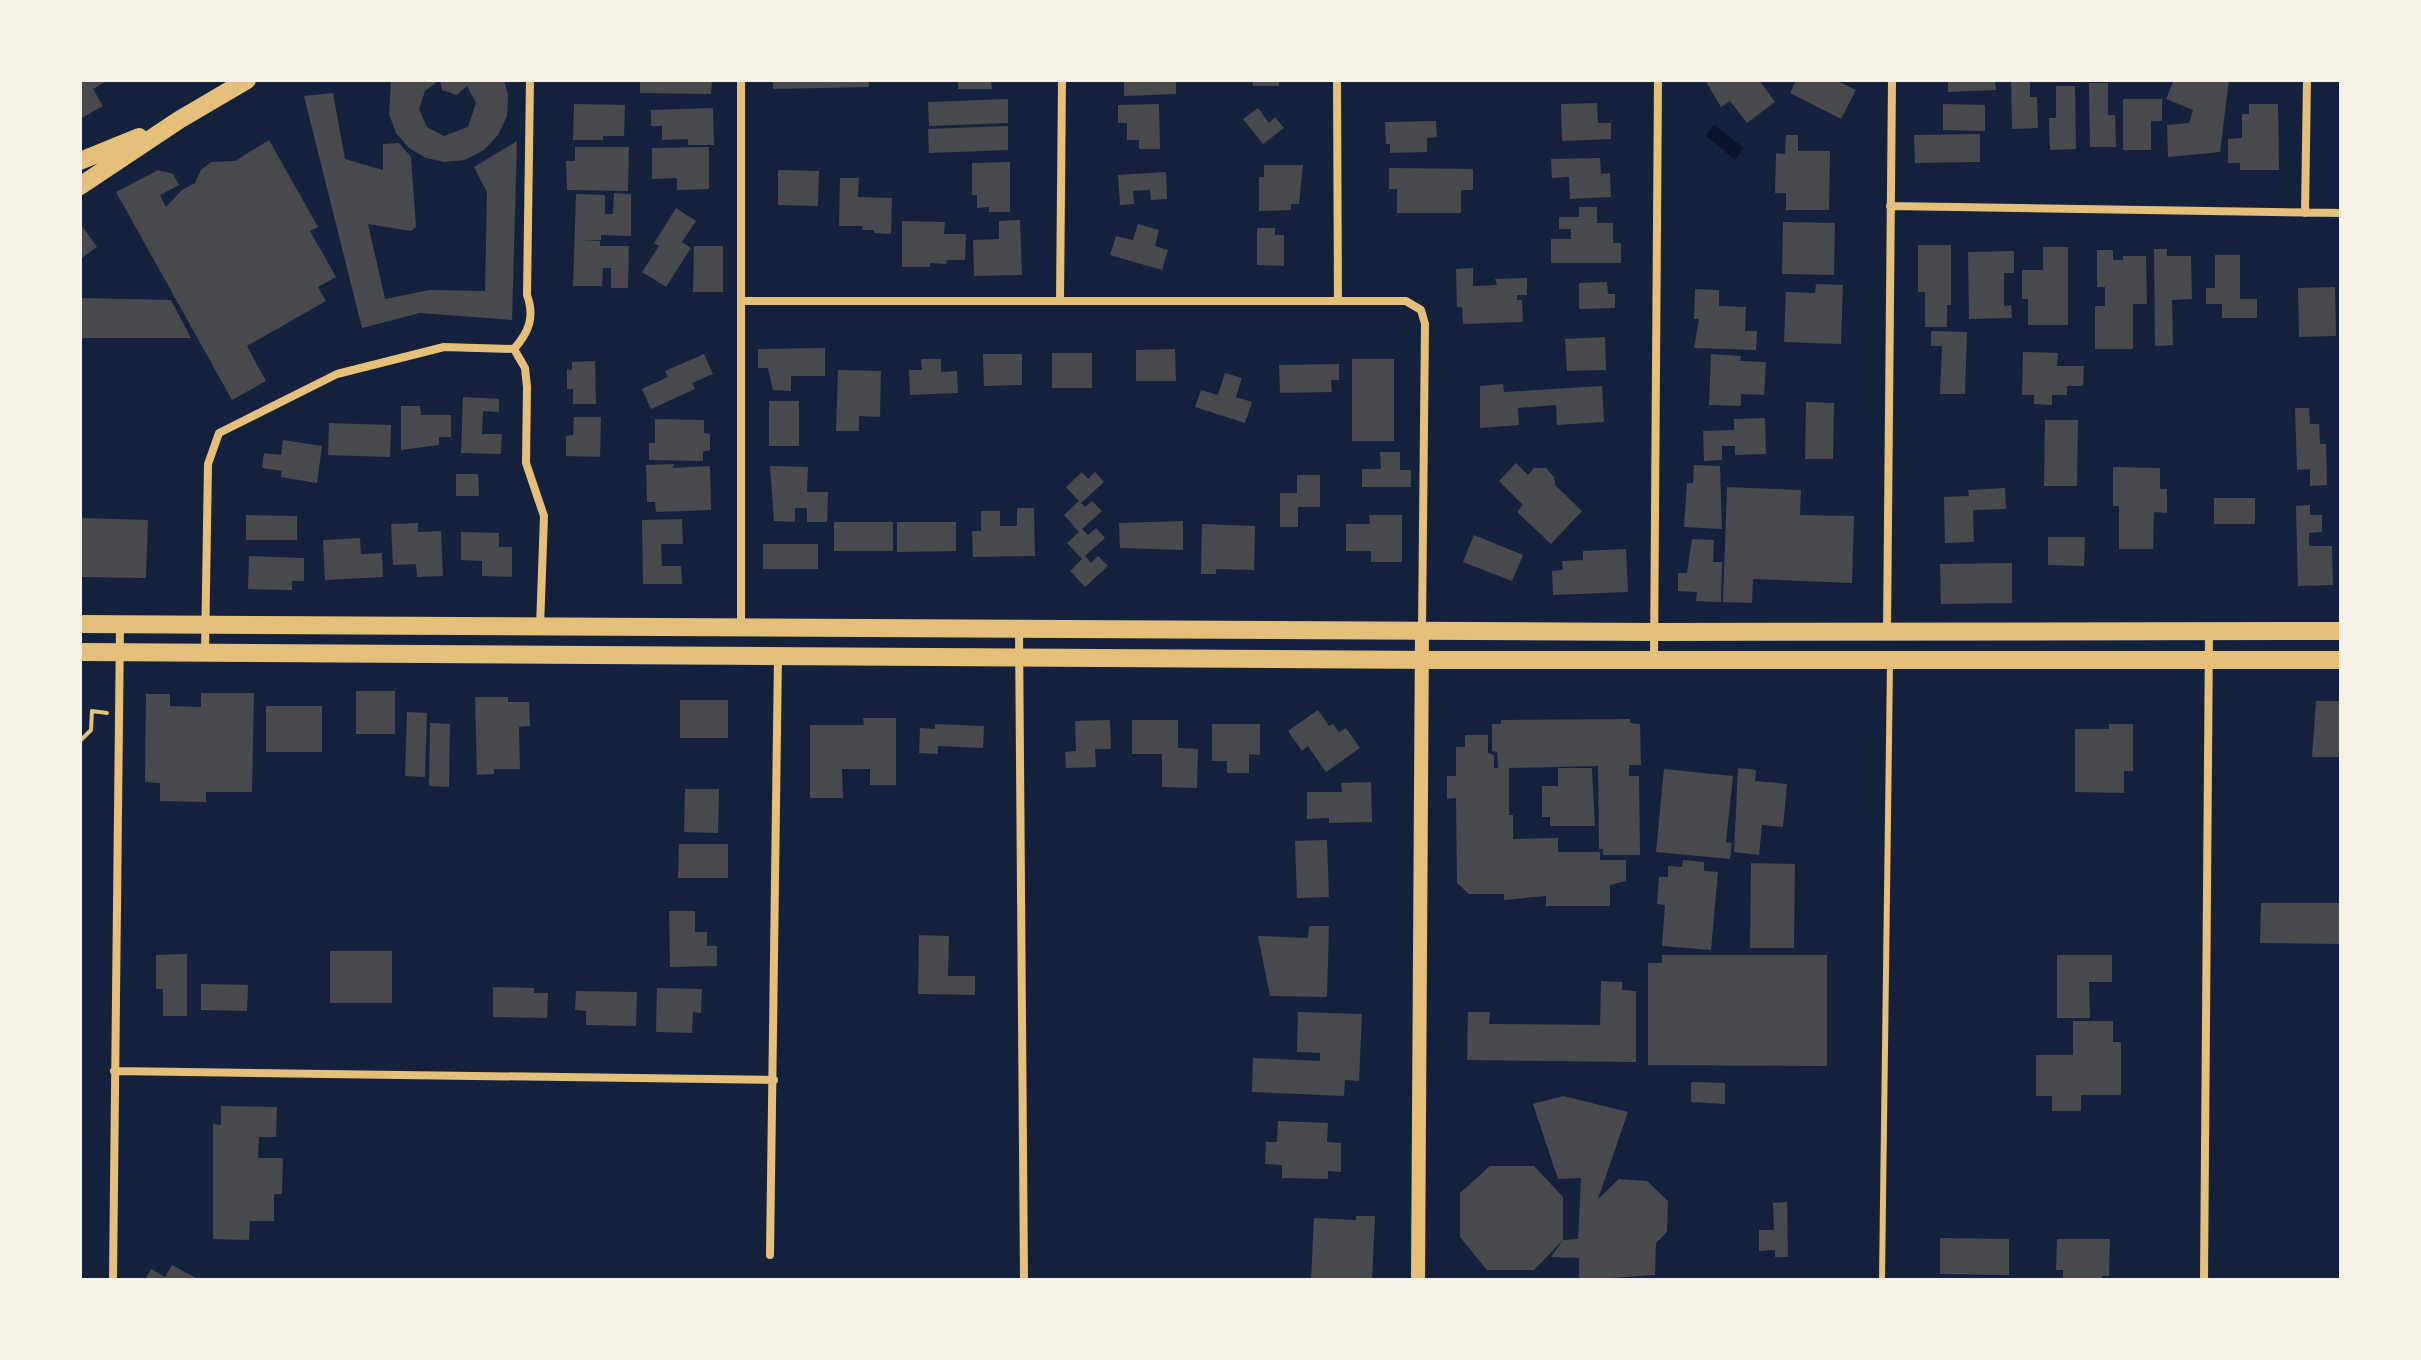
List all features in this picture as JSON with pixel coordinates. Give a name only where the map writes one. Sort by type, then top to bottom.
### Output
[{"type":"highway","points":[[80,186],[179,120],[247,80]]},
{"type":"highway","points":[[80,161],[179,120]]},
{"type":"highway","points":[[80,624],[1887,633],[2341,631]]},
{"type":"highway","points":[[80,652],[1422,660],[2341,660]]},
{"type":"street","points":[[514,349],[526,335],[532,317],[527,295],[530,80]]},
{"type":"street","points":[[741,80],[741,628]]},
{"type":"street","points":[[1060,301],[1062,80]]},
{"type":"street","points":[[1337,80],[1338,301]]},
{"type":"street","points":[[1654,660],[1658,80]]},
{"type":"street","points":[[1887,633],[1892,80]]},
{"type":"street","points":[[2305,213],[2307,80]]},
{"type":"street","points":[[1890,206],[2341,213]]},
{"type":"street","points":[[742,301],[1406,301],[1421,310],[1425,324],[1418,1280]]},
{"type":"street","points":[[205,653],[208,464],[219,433],[337,374],[444,347],[514,349]]},
{"type":"street","points":[[514,349],[525,368],[526,463],[544,516],[540,628]]},
{"type":"street","points":[[113,1280],[120,624]]},
{"type":"street","points":[[1019,629],[1024,1280]]},
{"type":"street","points":[[2204,1280],[2209,632]]},
{"type":"street","points":[[770,1255],[778,656]]},
{"type":"street","points":[[114,1071],[774,1080]]},
{"type":"lane","points":[[1882,1280],[1891,660]]},
{"type":"path","points":[[80,741],[91,730],[92,711],[118,714]]},
{"type":"water","points":[[1714,125],[1744,148],[1735,160],[1706,136]]},
{"type":"building","points":[[80,80],[108,80],[93,89],[103,106],[80,119]]},
{"type":"building","points":[[391,80],[439,80],[425,91],[419,109],[427,127],[444,136],[468,127],[476,103],[467,86],[457,95],[442,90],[440,80],[504,80],[508,95],[507,116],[498,135],[484,150],[465,160],[445,162],[426,158],[409,148],[396,133],[389,114]]},
{"type":"building","points":[[640,80],[712,80],[711,94],[640,93]]},
{"type":"building","points":[[773,80],[869,80],[869,87],[773,89]]},
{"type":"building","points":[[958,80],[991,80],[992,89],[958,89]]},
{"type":"building","points":[[1124,80],[1176,80],[1176,94],[1124,96]]},
{"type":"building","points":[[1252,80],[1279,80],[1279,86],[1253,86]]},
{"type":"building","points":[[1705,80],[1759,80],[1775,102],[1747,123],[1730,101],[1721,107]]},
{"type":"building","points":[[1796,80],[1835,80],[1856,90],[1841,119],[1790,93]]},
{"type":"building","points":[[1948,80],[1995,80],[1996,90],[1948,92]]},
{"type":"building","points":[[2011,80],[2030,80],[2030,97],[2037,97],[2038,128],[2012,129]]},
{"type":"building","points":[[2174,80],[2229,80],[2220,152],[2168,157],[2167,125],[2189,123],[2193,110],[2166,99]]},
{"type":"building","points":[[2089,83],[2108,83],[2108,115],[2115,115],[2116,147],[2090,147]]},
{"type":"building","points":[[2056,86],[2075,86],[2076,149],[2050,150],[2049,118],[2056,118]]},
{"type":"building","points":[[333,93],[345,159],[383,170],[383,144],[399,143],[411,157],[416,227],[411,231],[368,224],[385,299],[429,290],[485,291],[487,192],[474,167],[517,141],[512,320],[420,313],[362,328],[304,96]]},
{"type":"building","points":[[1008,99],[1008,123],[929,126],[928,102]]},
{"type":"building","points":[[2123,99],[2162,99],[2162,121],[2151,121],[2151,150],[2123,150]]},
{"type":"building","points":[[1597,103],[1598,123],[1611,123],[1611,139],[1562,141],[1561,104]]},
{"type":"building","points":[[574,104],[625,105],[624,136],[573,140]]},
{"type":"building","points":[[1159,104],[1160,149],[1139,149],[1139,140],[1127,140],[1127,123],[1118,123],[1118,105]]},
{"type":"building","points":[[1943,104],[1985,105],[1985,131],[1943,130]]},
{"type":"building","points":[[2249,104],[2278,104],[2279,170],[2240,170],[2240,163],[2228,163],[2228,139],[2242,138],[2242,114],[2249,114]]},
{"type":"building","points":[[713,108],[714,145],[688,145],[688,139],[662,140],[662,126],[651,126],[651,110]]},
{"type":"building","points":[[1258,108],[1269,123],[1275,117],[1284,128],[1263,144],[1243,119]]},
{"type":"building","points":[[1436,121],[1437,137],[1427,138],[1427,152],[1390,153],[1390,144],[1386,144],[1385,122]]},
{"type":"building","points":[[1008,126],[1008,150],[929,153],[928,129]]},
{"type":"building","points":[[1980,134],[1980,162],[1915,163],[1914,135]]},
{"type":"building","points":[[1786,135],[1798,135],[1798,151],[1830,151],[1829,210],[1786,210],[1786,193],[1775,193],[1776,153],[1785,154]]},
{"type":"building","points":[[269,140],[318,227],[310,231],[336,277],[318,287],[326,301],[247,346],[266,381],[232,400],[116,192],[158,170],[173,174],[179,185],[160,195],[166,207],[182,190],[195,183],[201,170],[211,162],[235,161]]},
{"type":"building","points":[[575,147],[629,147],[628,191],[567,190],[566,161],[575,161]]},
{"type":"building","points":[[709,147],[709,189],[677,190],[677,178],[652,179],[652,148]]},
{"type":"building","points":[[1600,158],[1601,174],[1610,173],[1611,197],[1570,199],[1569,177],[1552,178],[1551,159]]},
{"type":"building","points":[[1010,162],[1010,212],[989,212],[989,207],[977,208],[977,195],[972,195],[972,163]]},
{"type":"building","points":[[1264,165],[1303,165],[1299,204],[1291,204],[1291,210],[1259,211],[1259,177],[1264,177]]},
{"type":"building","points":[[1389,168],[1473,169],[1473,190],[1461,190],[1461,213],[1397,213],[1397,189],[1389,189]]},
{"type":"building","points":[[778,170],[819,171],[818,206],[778,205]]},
{"type":"building","points":[[1166,172],[1167,199],[1151,200],[1150,190],[1133,191],[1134,204],[1120,205],[1118,175]]},
{"type":"building","points":[[840,178],[859,178],[858,197],[892,198],[891,234],[862,230],[863,226],[839,226]]},
{"type":"building","points":[[614,193],[631,194],[631,236],[601,235],[601,240],[581,241],[600,241],[600,246],[629,246],[628,288],[611,288],[611,268],[603,268],[602,286],[573,286],[576,194],[605,195],[605,214],[613,214]]},
{"type":"building","points":[[1579,207],[1597,207],[1597,223],[1613,223],[1613,243],[1621,243],[1621,263],[1551,263],[1551,239],[1571,239],[1571,229],[1559,229],[1559,217],[1579,217]]},
{"type":"building","points":[[676,208],[696,221],[682,242],[691,248],[666,287],[642,272],[659,246],[654,243]]},
{"type":"building","points":[[1020,220],[1022,275],[974,276],[973,240],[999,239],[999,221]]},
{"type":"building","points":[[902,221],[945,222],[944,234],[966,234],[965,260],[930,263],[930,267],[902,267]]},
{"type":"building","points":[[1783,222],[1835,223],[1834,275],[1782,274]]},
{"type":"building","points":[[80,223],[97,247],[80,259]]},
{"type":"building","points":[[1138,224],[1159,230],[1155,246],[1168,250],[1162,270],[1110,255],[1116,236],[1133,240]]},
{"type":"building","points":[[1257,228],[1275,228],[1275,235],[1284,235],[1284,266],[1257,265]]},
{"type":"building","points":[[1918,245],[1951,245],[1951,305],[1947,305],[1947,327],[1925,327],[1925,292],[1918,292]]},
{"type":"building","points":[[694,246],[723,246],[723,292],[693,292]]},
{"type":"building","points":[[2043,247],[2068,247],[2068,325],[2028,325],[2028,299],[2022,299],[2022,270],[2043,270]]},
{"type":"building","points":[[2154,249],[2167,249],[2167,256],[2191,256],[2192,299],[2172,300],[2173,345],[2155,346]]},
{"type":"building","points":[[2097,250],[2113,250],[2113,260],[2123,260],[2123,256],[2146,256],[2147,304],[2133,304],[2133,349],[2095,349],[2095,306],[2105,306],[2105,287],[2097,287]]},
{"type":"building","points":[[2014,251],[2014,273],[2004,273],[2004,306],[2011,305],[2012,318],[1969,319],[1968,252]]},
{"type":"building","points":[[2215,255],[2240,255],[2240,299],[2257,299],[2257,318],[2222,318],[2222,304],[2206,304],[2206,288],[2215,288]]},
{"type":"building","points":[[1473,268],[1473,286],[1497,285],[1495,279],[1527,278],[1527,295],[1517,295],[1517,300],[1522,300],[1523,322],[1463,324],[1462,307],[1457,307],[1456,269]]},
{"type":"building","points":[[1607,282],[1608,294],[1615,294],[1615,308],[1579,309],[1579,283]]},
{"type":"building","points":[[1816,284],[1843,285],[1841,344],[1784,342],[1786,292],[1815,293]]},
{"type":"building","points":[[2335,287],[2336,336],[2299,337],[2298,288]]},
{"type":"building","points":[[1695,289],[1719,290],[1719,306],[1746,307],[1745,331],[1757,331],[1756,350],[1694,348],[1699,319],[1694,319]]},
{"type":"building","points":[[80,298],[171,300],[191,338],[80,338]]},
{"type":"building","points":[[1931,331],[1967,332],[1965,394],[1940,394],[1942,346],[1931,346]]},
{"type":"building","points":[[1605,337],[1606,370],[1567,371],[1565,339]]},
{"type":"building","points":[[825,348],[825,376],[791,376],[791,391],[773,390],[768,368],[758,368],[758,349]]},
{"type":"building","points":[[1175,349],[1176,381],[1136,381],[1136,350]]},
{"type":"building","points":[[2023,352],[2058,353],[2057,366],[2084,366],[2083,386],[2067,386],[2067,395],[2052,395],[2052,405],[2034,404],[2034,395],[2022,395]]},
{"type":"building","points":[[1052,353],[1092,353],[1092,388],[1052,388]]},
{"type":"building","points":[[704,354],[713,374],[692,383],[695,389],[651,409],[642,389],[668,377],[665,371]]},
{"type":"building","points":[[983,354],[1022,354],[1022,385],[984,386]]},
{"type":"building","points":[[1711,354],[1741,356],[1740,361],[1766,362],[1764,395],[1741,394],[1741,406],[1709,405]]},
{"type":"building","points":[[921,359],[941,359],[941,372],[957,371],[958,393],[910,395],[909,370],[922,370]]},
{"type":"building","points":[[1352,359],[1394,359],[1394,441],[1352,441]]},
{"type":"building","points":[[595,361],[596,404],[573,404],[573,389],[567,389],[567,369],[572,370],[572,362]]},
{"type":"building","points":[[1339,364],[1339,380],[1331,380],[1332,392],[1280,393],[1279,365]]},
{"type":"building","points":[[838,370],[881,371],[880,417],[859,416],[859,431],[836,431]]},
{"type":"building","points":[[1225,373],[1242,378],[1236,397],[1252,402],[1245,423],[1195,407],[1201,390],[1218,395]]},
{"type":"building","points":[[1503,384],[1504,392],[1602,386],[1604,422],[1557,425],[1556,405],[1518,408],[1519,425],[1480,428],[1480,386]]},
{"type":"building","points":[[463,397],[499,399],[499,412],[483,411],[482,434],[502,434],[501,454],[461,453]]},
{"type":"building","points":[[769,401],[799,401],[799,446],[769,446]]},
{"type":"building","points":[[1806,402],[1834,403],[1833,459],[1805,459]]},
{"type":"building","points":[[401,406],[420,406],[421,415],[451,415],[451,437],[439,437],[439,445],[401,450]]},
{"type":"building","points":[[2295,408],[2309,408],[2310,424],[2319,424],[2320,444],[2326,444],[2327,485],[2310,486],[2310,469],[2297,470]]},
{"type":"building","points":[[574,417],[601,417],[600,457],[566,456],[566,436],[573,435]]},
{"type":"building","points":[[1765,418],[1766,454],[1735,455],[1735,446],[1722,446],[1722,460],[1704,461],[1703,431],[1734,430],[1734,419]]},
{"type":"building","points":[[655,419],[704,420],[704,433],[710,434],[710,450],[703,452],[703,461],[649,460],[649,443],[655,443]]},
{"type":"building","points":[[2045,420],[2078,420],[2077,486],[2044,486]]},
{"type":"building","points":[[329,423],[391,425],[390,457],[328,455]]},
{"type":"building","points":[[283,440],[322,446],[317,483],[281,477],[282,471],[262,468],[264,453],[281,455]]},
{"type":"building","points":[[1380,452],[1400,452],[1400,470],[1411,470],[1411,487],[1362,487],[1362,469],[1381,469]]},
{"type":"building","points":[[1516,463],[1528,475],[1534,468],[1546,468],[1554,477],[1555,485],[1582,511],[1551,544],[1517,512],[1523,505],[1499,481]]},
{"type":"building","points":[[674,464],[673,468],[710,466],[711,510],[656,512],[655,502],[647,502],[646,465]]},
{"type":"building","points":[[1694,465],[1720,466],[1722,529],[1684,527],[1687,483],[1693,483]]},
{"type":"building","points":[[770,466],[808,467],[807,492],[828,492],[827,522],[807,522],[807,508],[795,508],[795,522],[774,521]]},
{"type":"building","points":[[2113,467],[2160,468],[2160,489],[2167,489],[2167,513],[2154,512],[2153,549],[2119,549],[2119,506],[2113,506]]},
{"type":"building","points":[[1082,472],[1088,479],[1095,472],[1104,482],[1081,503],[1085,507],[1092,501],[1102,511],[1082,529],[1088,535],[1096,528],[1105,538],[1085,556],[1091,563],[1098,556],[1108,566],[1085,587],[1070,571],[1082,559],[1067,543],[1079,532],[1064,515],[1079,501],[1066,487]]},
{"type":"building","points":[[456,474],[478,474],[479,496],[456,496]]},
{"type":"building","points":[[1297,475],[1320,475],[1320,507],[1298,507],[1298,527],[1280,527],[1280,493],[1297,493]]},
{"type":"building","points":[[1727,487],[1801,490],[1800,515],[1854,516],[1852,583],[1753,579],[1752,603],[1723,602]]},
{"type":"building","points":[[2005,488],[2006,509],[1973,510],[1974,542],[1945,543],[1944,497],[1969,496],[1968,490]]},
{"type":"building","points":[[2214,498],[2255,498],[2255,524],[2214,524]]},
{"type":"building","points":[[2310,505],[2310,515],[2322,515],[2322,532],[2309,533],[2309,546],[2332,546],[2333,585],[2298,586],[2296,506]]},
{"type":"building","points":[[1017,508],[1034,508],[1035,556],[973,557],[972,531],[981,531],[981,511],[1000,511],[1000,526],[1017,526]]},
{"type":"building","points":[[246,515],[297,516],[297,540],[246,540]]},
{"type":"building","points":[[1369,515],[1402,515],[1402,562],[1371,562],[1371,551],[1346,551],[1346,524],[1370,524]]},
{"type":"building","points":[[80,518],[148,520],[146,578],[80,577]]},
{"type":"building","points":[[682,519],[683,544],[661,544],[662,566],[681,566],[682,584],[643,584],[642,520]]},
{"type":"building","points":[[1183,521],[1183,550],[1120,548],[1119,523]]},
{"type":"building","points":[[834,522],[893,522],[893,551],[834,551]]},
{"type":"building","points":[[897,522],[956,522],[956,551],[897,552]]},
{"type":"building","points":[[418,523],[418,532],[441,531],[443,576],[417,577],[416,564],[393,565],[391,524]]},
{"type":"building","points":[[1202,524],[1255,526],[1254,570],[1216,569],[1216,574],[1201,574]]},
{"type":"building","points":[[461,532],[499,533],[499,547],[512,547],[512,577],[482,576],[482,561],[461,560]]},
{"type":"building","points":[[1474,535],[1523,555],[1512,581],[1463,562]]},
{"type":"building","points":[[2048,537],[2085,537],[2084,566],[2048,565]]},
{"type":"building","points":[[360,538],[361,554],[382,553],[383,577],[325,580],[323,540]]},
{"type":"building","points":[[1692,539],[1714,540],[1713,562],[1722,562],[1721,602],[1696,601],[1697,592],[1678,591],[1678,573],[1687,573]]},
{"type":"building","points":[[763,544],[818,544],[818,569],[763,569]]},
{"type":"building","points":[[1626,549],[1628,592],[1553,595],[1552,571],[1563,570],[1562,561],[1583,560],[1583,551]]},
{"type":"building","points":[[249,556],[304,558],[304,581],[292,581],[292,590],[248,589]]},
{"type":"building","points":[[2012,563],[2012,603],[1941,604],[1940,564]]},
{"type":"building","points":[[356,691],[395,691],[395,734],[356,734]]},
{"type":"building","points":[[201,693],[254,693],[252,792],[206,792],[206,802],[160,801],[160,783],[145,782],[146,694],[170,694],[170,706],[201,707]]},
{"type":"building","points":[[475,697],[508,697],[508,702],[529,702],[530,726],[519,727],[520,769],[494,769],[494,774],[477,775]]},
{"type":"building","points":[[680,700],[728,700],[728,738],[680,738]]},
{"type":"building","points":[[2316,701],[2341,701],[2341,757],[2312,757]]},
{"type":"building","points":[[266,706],[322,706],[322,752],[266,752]]},
{"type":"building","points":[[1318,710],[1329,726],[1333,724],[1339,732],[1346,728],[1360,748],[1326,772],[1308,746],[1302,751],[1288,731]]},
{"type":"building","points":[[407,712],[427,713],[425,777],[405,776]]},
{"type":"building","points":[[863,718],[896,718],[896,785],[870,785],[870,769],[842,769],[843,798],[810,798],[810,725],[864,725]]},
{"type":"building","points":[[1630,719],[1630,723],[1640,724],[1641,765],[1629,765],[1629,776],[1639,776],[1640,855],[1603,855],[1603,849],[1599,849],[1598,766],[1509,768],[1509,815],[1513,815],[1513,839],[1558,838],[1558,852],[1600,852],[1600,860],[1626,860],[1626,881],[1610,885],[1610,906],[1546,906],[1546,896],[1504,900],[1504,894],[1469,894],[1457,883],[1456,798],[1447,799],[1447,776],[1456,776],[1456,747],[1465,747],[1465,735],[1488,735],[1488,753],[1494,755],[1494,768],[1498,768],[1497,752],[1492,751],[1492,724],[1501,724],[1501,720]]},
{"type":"building","points":[[1110,720],[1111,749],[1095,749],[1096,767],[1066,768],[1065,752],[1076,751],[1075,721]]},
{"type":"building","points":[[1132,720],[1178,720],[1178,748],[1198,749],[1197,788],[1162,787],[1162,754],[1132,754]]},
{"type":"building","points":[[430,723],[450,724],[449,787],[429,786]]},
{"type":"building","points":[[935,724],[984,726],[983,748],[938,746],[938,754],[919,753],[920,728],[935,729]]},
{"type":"building","points":[[1212,724],[1260,724],[1260,755],[1249,754],[1249,773],[1227,773],[1227,761],[1212,761]]},
{"type":"building","points":[[2109,724],[2133,724],[2133,771],[2124,771],[2124,793],[2075,792],[2075,729],[2109,729]]},
{"type":"building","points":[[1558,768],[1592,768],[1595,826],[1550,826],[1550,817],[1542,817],[1542,786],[1558,786]]},
{"type":"building","points":[[1738,768],[1756,770],[1755,781],[1787,784],[1783,827],[1762,825],[1759,855],[1734,852]]},
{"type":"building","points":[[1664,769],[1733,776],[1726,842],[1732,843],[1730,859],[1656,852]]},
{"type":"building","points":[[1371,782],[1372,822],[1329,823],[1329,818],[1307,819],[1307,792],[1342,792],[1341,783]]},
{"type":"building","points":[[685,789],[719,789],[718,833],[684,832]]},
{"type":"building","points":[[1327,840],[1329,897],[1297,898],[1295,841]]},
{"type":"building","points":[[679,844],[728,844],[728,878],[678,878]]},
{"type":"building","points":[[1683,860],[1704,862],[1704,871],[1718,872],[1711,950],[1662,946],[1665,905],[1657,904],[1659,877],[1668,877],[1668,866],[1682,867]]},
{"type":"building","points":[[1751,863],[1795,864],[1794,948],[1750,948]]},
{"type":"building","points":[[2261,903],[2341,903],[2341,944],[2260,943]]},
{"type":"building","points":[[669,911],[695,911],[695,932],[707,932],[707,946],[717,946],[717,966],[670,967]]},
{"type":"building","points":[[1309,926],[1329,926],[1327,997],[1270,996],[1258,936],[1308,938]]},
{"type":"building","points":[[919,935],[949,936],[948,976],[975,976],[975,995],[918,994]]},
{"type":"building","points":[[330,951],[392,951],[392,1003],[330,1003]]},
{"type":"building","points":[[187,954],[187,1016],[163,1016],[163,989],[156,989],[156,955]]},
{"type":"building","points":[[1662,955],[1827,955],[1827,1066],[1648,1065],[1648,963],[1662,963]]},
{"type":"building","points":[[2057,955],[2112,955],[2112,982],[2089,982],[2090,1018],[2057,1018]]},
{"type":"building","points":[[1601,981],[1622,982],[1622,990],[1636,991],[1636,1062],[1467,1060],[1468,1012],[1490,1012],[1489,1024],[1600,1025]]},
{"type":"building","points":[[201,984],[248,985],[247,1011],[201,1010]]},
{"type":"building","points":[[493,987],[534,988],[534,993],[548,993],[547,1018],[493,1017]]},
{"type":"building","points":[[657,988],[702,989],[701,1013],[693,1012],[692,1033],[656,1032]]},
{"type":"building","points":[[576,991],[637,992],[636,1026],[586,1025],[586,1011],[575,1010]]},
{"type":"building","points":[[1298,1012],[1362,1014],[1359,1081],[1345,1080],[1344,1096],[1252,1092],[1253,1058],[1320,1061],[1320,1053],[1297,1052]]},
{"type":"building","points":[[2073,1021],[2113,1021],[2113,1042],[2121,1042],[2121,1095],[2081,1095],[2081,1111],[2052,1111],[2052,1096],[2036,1096],[2036,1055],[2073,1055]]},
{"type":"building","points":[[1691,1082],[1725,1083],[1725,1104],[1691,1102]]},
{"type":"building","points":[[1563,1096],[1628,1112],[1598,1199],[1619,1179],[1647,1181],[1668,1201],[1667,1232],[1656,1243],[1655,1275],[1579,1280],[1579,1258],[1551,1257],[1563,1240],[1578,1239],[1581,1178],[1558,1179],[1533,1104]]},
{"type":"building","points":[[221,1106],[277,1107],[276,1137],[259,1137],[258,1158],[283,1158],[282,1194],[274,1194],[274,1221],[250,1221],[249,1240],[213,1239],[213,1124],[221,1125]]},
{"type":"building","points":[[1278,1121],[1328,1123],[1327,1142],[1341,1143],[1341,1172],[1328,1171],[1328,1179],[1282,1178],[1282,1165],[1265,1164],[1266,1142],[1277,1142]]},
{"type":"building","points":[[1490,1166],[1534,1166],[1563,1197],[1563,1240],[1534,1270],[1487,1270],[1460,1237],[1460,1193]]},
{"type":"building","points":[[1787,1202],[1788,1257],[1775,1257],[1775,1250],[1759,1251],[1759,1230],[1774,1230],[1773,1203]]},
{"type":"building","points":[[1356,1216],[1375,1216],[1372,1280],[1311,1280],[1314,1218],[1356,1220]]},
{"type":"building","points":[[1940,1238],[2009,1239],[2009,1275],[1940,1274]]},
{"type":"building","points":[[2057,1239],[2110,1239],[2109,1276],[2102,1276],[2102,1280],[2063,1280],[2063,1270],[2056,1270]]},
{"type":"building","points":[[172,1265],[200,1280],[145,1280],[151,1269],[165,1277]]}]
